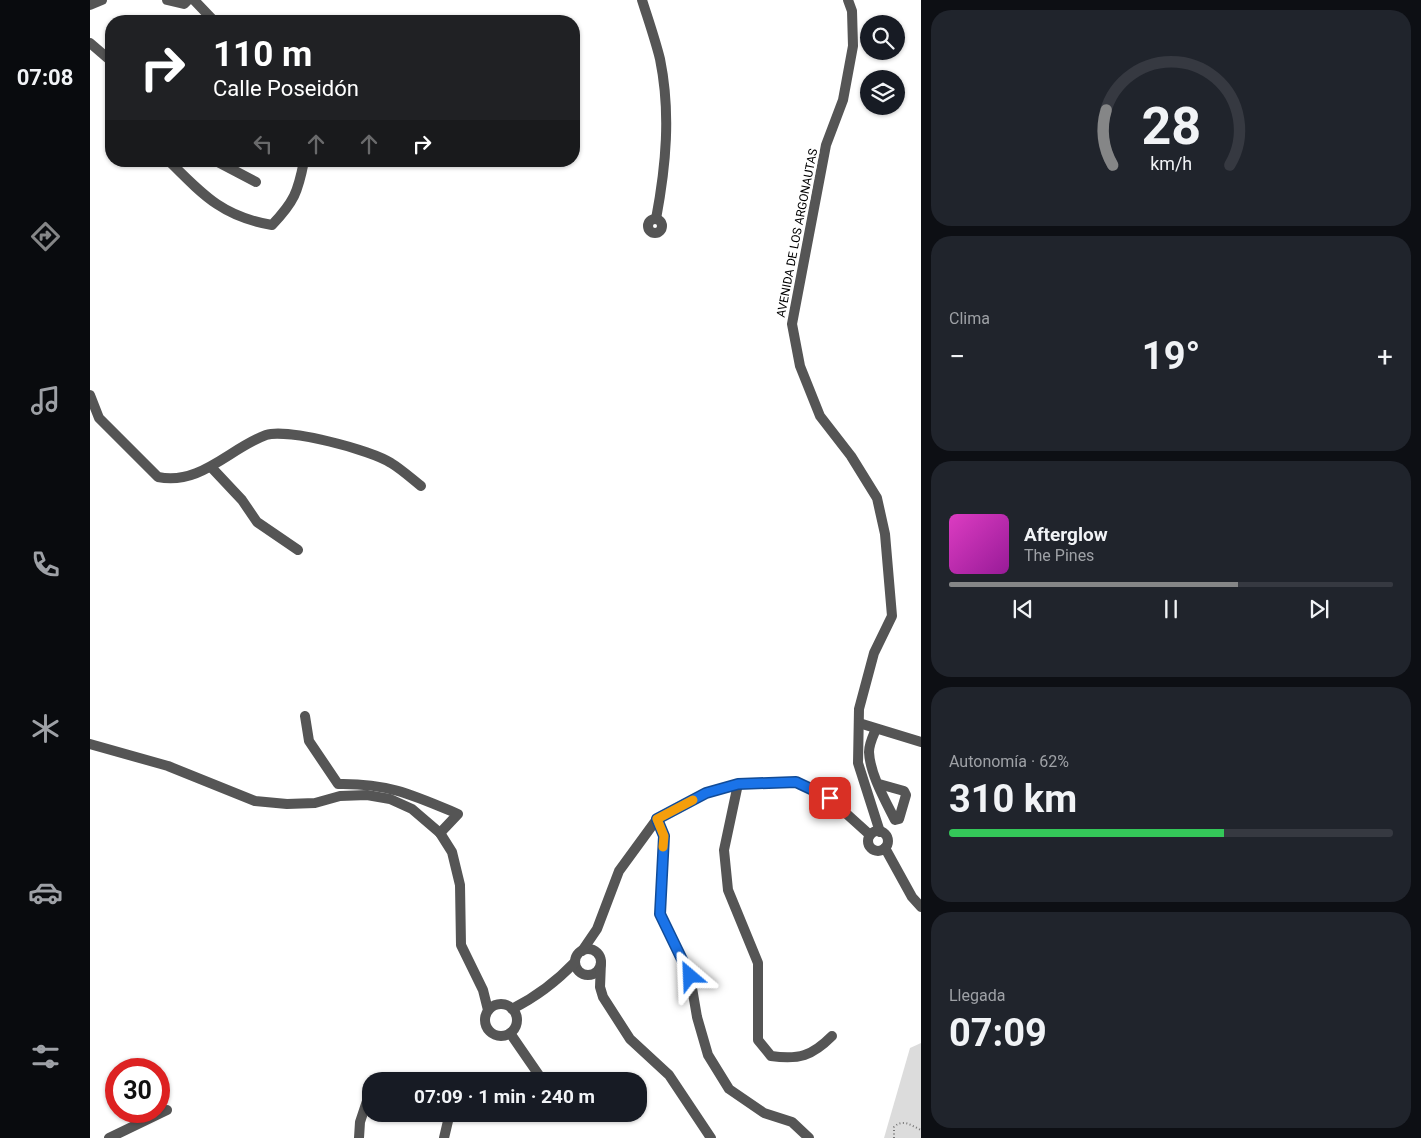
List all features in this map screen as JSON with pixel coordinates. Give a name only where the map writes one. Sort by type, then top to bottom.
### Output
[{"type":"street","points":[[90,5],[102,0]]},
{"type":"street","points":[[167,0],[184,4],[188,0]]},
{"type":"street","points":[[194,0],[208,15]]},
{"type":"street","points":[[642,0],[659,58],[664,88],[667,133],[665,168],[656,219]]},
{"type":"street","name":"AVENIDA DE LOS ARGONAUTAS","points":[[848,0],[852,11],[853,46],[843,100],[826,145],[792,324],[800,366],[820,416],[851,456],[877,498],[885,534],[892,616],[874,653],[858,709],[858,764],[875,833]]},
{"type":"street","points":[[90,43],[105,56]]},
{"type":"street","points":[[175,167],[218,207],[249,222],[272,225],[290,206],[299,185],[303,167]]},
{"type":"street","points":[[229,167],[256,182]]},
{"type":"street","points":[[90,395],[98,418],[158,477],[171,479],[211,467],[267,434],[301,434],[390,462],[421,486]]},
{"type":"street","points":[[211,467],[242,500],[257,522],[298,550]]},
{"type":"street","points":[[305,716],[310,741],[338,784],[363,783],[394,788],[458,814],[440,833]]},
{"type":"street","points":[[858,723],[921,742]]},
{"type":"street","points":[[876,728],[869,752],[879,784]]},
{"type":"street","points":[[90,744],[168,766],[255,801],[287,804],[315,803],[340,796],[367,795],[390,799],[412,809],[440,833],[452,852],[460,885],[461,945],[483,990],[488,1010],[485,1023],[490,1032],[501,1036],[510,1033],[516,1025],[514,1012]]},
{"type":"street","points":[[580,969],[582,951],[597,929],[620,872],[657,819],[706,793],[738,784],[796,782],[830,798],[875,833],[888,839],[885,848],[879,851],[873,849],[869,844],[875,833]]},
{"type":"street","points":[[738,784],[724,850],[728,890],[758,963],[758,1040],[771,1056],[794,1060],[821,1048],[832,1036]]},
{"type":"street","points":[[657,819],[664,836],[660,914],[690,976],[697,1016],[708,1055],[729,1089],[764,1113],[792,1122],[809,1138]]},
{"type":"street","points":[[885,848],[912,897],[921,907]]},
{"type":"street","points":[[597,929],[600,988]]},
{"type":"street","points":[[582,951],[594,951],[600,960]]},
{"type":"street","points":[[514,1012],[565,972],[580,969],[596,972],[600,960]]},
{"type":"street","points":[[580,969],[600,988],[630,1039],[668,1075],[711,1138]]},
{"type":"street","points":[[483,990],[500,1004],[514,1012]]},
{"type":"street","points":[[488,1010],[500,1004]]},
{"type":"street","points":[[510,1033],[537,1072]]},
{"type":"street","points":[[360,1138],[362,1116]]},
{"type":"street","points":[[444,1138],[448,1122]]},
{"type":"street","points":[[109,1138],[140,1123]]},
{"type":"path","points":[[894,1138],[894,1127],[900,1123],[906,1123],[921,1130]]},
{"type":"shaded area","points":[[921,1043],[921,1138],[884,1138],[910,1048]]},
{"type":"slow traffic","points":[[663,847],[664,836],[657,819],[693,800]]},
{"type":"route","points":[[690,976],[660,914],[664,836],[657,819],[706,793],[738,784],[796,782],[830,798]]}]
